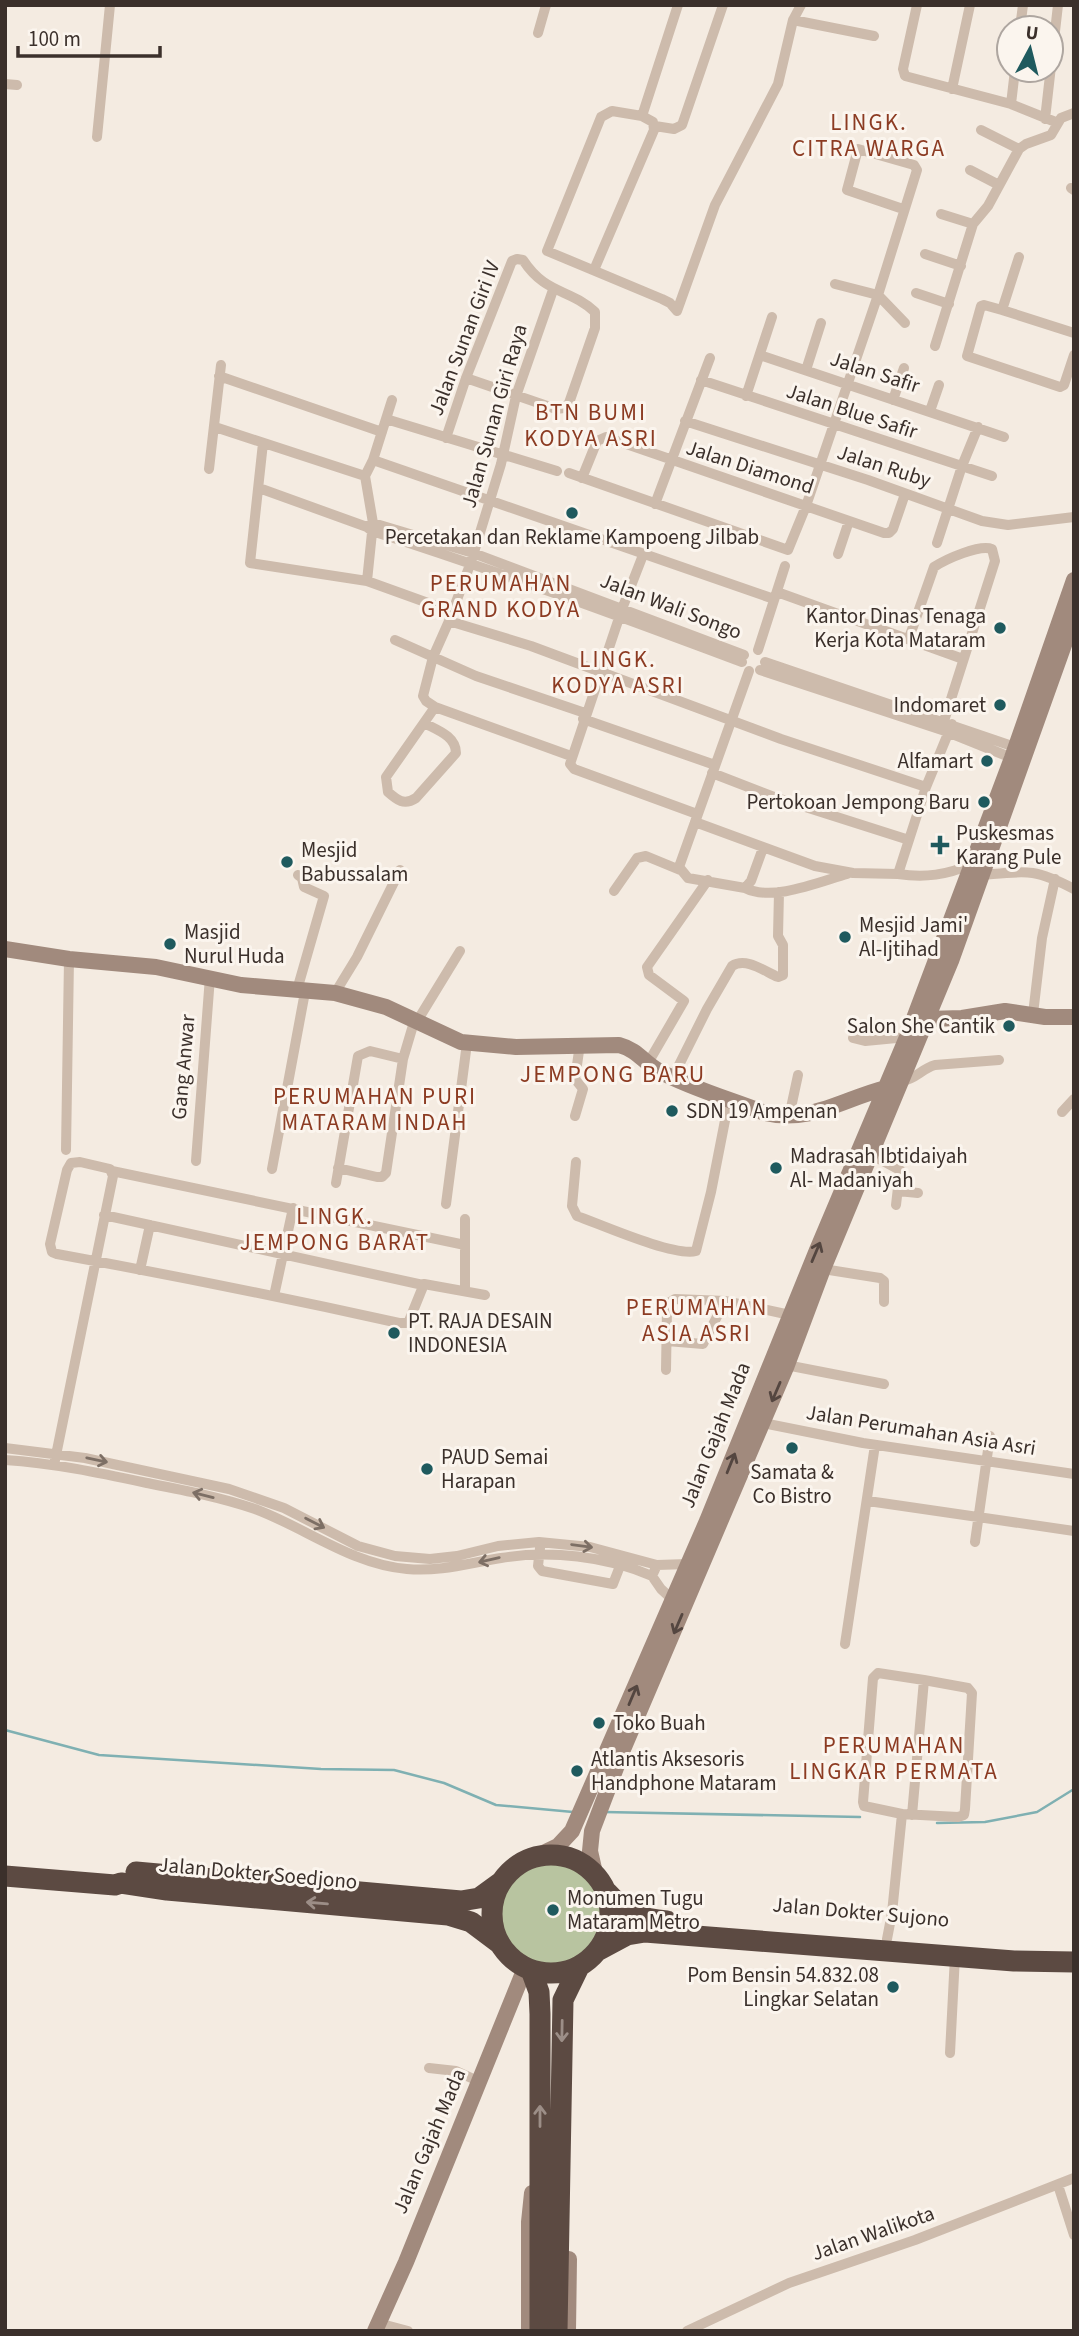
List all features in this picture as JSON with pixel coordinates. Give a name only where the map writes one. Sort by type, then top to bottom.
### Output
[{"type":"highway","points":[[599,1950],[607,1937],[611,1907],[607,1892],[595,1873],[574,1859],[550,1855],[537,1856],[510,1870],[494,1896],[491,1912],[493,1928],[499,1943],[510,1957],[528,1969],[547,1974],[564,1973],[579,1967],[599,1950],[635,1932],[751,1934],[955,1956],[1059,1956],[1074,1962]]},
{"type":"highway","name":"Jalan Dokter Soedjono","points":[[8,1869],[461,1901],[475,1899],[501,1882]]},
{"type":"highway","name":"Jalan Dokter Soedjono","points":[[8,1869],[115,1885],[121,1883],[167,1890],[448,1915],[471,1922],[499,1943]]},
{"type":"highway","name":"Jalan Dokter Sujono","points":[[607,1892],[622,1908],[643,1919],[751,1934],[887,1939],[1059,1956]]},
{"type":"highway","points":[[540,2331],[563,2000],[579,1967]]},
{"type":"highway","points":[[528,1969],[539,1992],[551,2149],[557,2331]]},
{"type":"main road","name":"Jalan Gajah Mada","points":[[537,1856],[566,1839],[577,1819],[673,1600],[689,1576],[763,1423],[790,1315],[902,1081],[927,1019],[945,959],[1040,693],[1074,580]]},
{"type":"main road","name":"Jalan Gajah Mada","points":[[999,811],[1014,752],[1074,617]]},
{"type":"main road","points":[[5,949],[69,959],[156,967],[241,985],[335,993],[386,1007],[453,1040],[467,1043],[516,1047],[580,1044],[626,1047],[673,1077],[765,1113],[789,1116],[823,1111],[886,1088]]},
{"type":"main road","name":"Jalan Gajah Mada","points":[[595,1873],[590,1851],[592,1831],[689,1576],[779,1364],[823,1269],[872,1144],[886,1088],[907,1037],[945,959]]},
{"type":"main road","points":[[927,1019],[962,1018],[1005,1011],[1074,1017]]},
{"type":"main road","name":"Jalan Gajah Mada","points":[[376,2327],[406,2262],[528,1969]]},
{"type":"main road","points":[[529,2331],[529,2222],[533,2185],[551,2149]]},
{"type":"main road","points":[[551,2149],[569,2204],[568,2331]]},
{"type":"street","points":[[97,137],[110,5]]},
{"type":"street","points":[[538,33],[546,5]]},
{"type":"street","points":[[642,116],[678,5]]},
{"type":"street","points":[[654,128],[674,129],[682,125],[723,5]]},
{"type":"street","points":[[594,270],[654,128],[653,122],[642,116],[612,111],[601,117],[547,251],[662,299],[677,311],[715,205],[778,84],[793,20],[801,5]]},
{"type":"street","points":[[917,5],[904,74],[910,79],[1011,104],[1058,123]]},
{"type":"street","points":[[952,89],[970,5]]},
{"type":"street","points":[[1045,119],[1058,5]]},
{"type":"street","points":[[793,20],[874,36]]},
{"type":"street","points":[[1011,104],[1013,84]]},
{"type":"street","points":[[935,345],[973,224],[988,206],[1019,149],[1051,135],[1061,118],[1074,113]]},
{"type":"street","points":[[981,130],[1019,149]]},
{"type":"street","points":[[569,473],[788,550],[834,426],[917,170],[916,166],[858,149],[847,190],[903,209]]},
{"type":"street","points":[[970,170],[999,185]]},
{"type":"street","points":[[941,214],[973,224]]},
{"type":"street","points":[[925,254],[961,266]]},
{"type":"street","points":[[1002,310],[1019,257]]},
{"type":"street","name":"Jalan Sunan Giri IV","points":[[446,438],[510,263],[515,259],[523,260],[533,275],[553,290]]},
{"type":"street","points":[[835,284],[878,295],[905,323]]},
{"type":"street","points":[[466,378],[556,409],[566,407],[596,324],[596,312],[583,301],[553,290]]},
{"type":"street","name":"Jalan Sunan Giri Raya","points":[[435,707],[424,698],[433,657],[472,558],[490,500],[516,396],[553,290]]},
{"type":"street","points":[[916,293],[949,304]]},
{"type":"street","points":[[1074,333],[984,305],[981,306],[967,356],[1062,387],[1074,355]]},
{"type":"street","points":[[746,396],[772,317]]},
{"type":"street","points":[[806,370],[821,323]]},
{"type":"street","name":"Jalan Safir","points":[[760,355],[1004,437]]},
{"type":"street","points":[[655,504],[710,358]]},
{"type":"street","points":[[893,400],[904,368]]},
{"type":"street","points":[[209,470],[220,371],[382,432]]},
{"type":"street","name":"Jalan Blue Safir","points":[[701,380],[992,476]]},
{"type":"street","points":[[930,411],[939,385]]},
{"type":"street","points":[[367,581],[371,527],[365,476],[373,460],[391,400]]},
{"type":"street","points":[[386,419],[557,471]]},
{"type":"street","name":"Jalan Ruby","points":[[685,421],[982,521],[1008,525],[1074,517]]},
{"type":"street","points":[[215,427],[365,476]]},
{"type":"street","points":[[937,543],[978,427]]},
{"type":"street","name":"Jalan Diamond","points":[[582,478],[597,441],[606,437],[889,533],[893,530],[905,494]]},
{"type":"street","points":[[263,443],[250,563],[367,581],[451,617],[732,721],[926,787]]},
{"type":"street","points":[[373,460],[643,555],[909,638],[963,659]]},
{"type":"street","name":"Jalan Wali Songo","points":[[259,488],[622,609],[752,664],[948,726],[1014,752]]},
{"type":"street","points":[[838,554],[849,521]]},
{"type":"street","points":[[898,874],[948,726],[963,659],[995,561],[993,551],[984,547],[934,566],[909,638]]},
{"type":"street","points":[[643,555],[571,756],[570,764],[575,769],[763,848],[816,866],[853,873],[914,876],[977,869],[1033,872],[1074,889]]},
{"type":"street","points":[[785,566],[758,650],[750,650],[752,664],[681,865],[688,878],[745,888],[757,893],[779,892],[853,873]]},
{"type":"street","points":[[395,640],[476,676],[584,716],[713,769],[774,797],[909,840]]},
{"type":"street","points":[[424,723],[450,737],[455,743],[456,753],[416,798],[401,802],[388,792],[386,780],[424,723],[435,707],[571,756]]},
{"type":"street","points":[[745,888],[751,881],[763,848]]},
{"type":"street","points":[[614,891],[637,858],[646,856],[681,865]]},
{"type":"street","points":[[335,993],[357,957],[400,870]]},
{"type":"street","points":[[272,1169],[301,991],[324,895],[304,887],[302,878],[298,875]]},
{"type":"street","points":[[1033,1014],[1042,938],[1055,879]]},
{"type":"street","points":[[648,1063],[684,1001],[649,975],[647,968],[708,880]]},
{"type":"street","points":[[673,1077],[732,966],[744,962],[778,977],[783,975],[783,945],[778,936],[779,892]]},
{"type":"street","points":[[338,1168],[377,1177],[386,1173],[403,1059],[415,1022],[460,951]]},
{"type":"street","points":[[66,1150],[69,959]]},
{"type":"street","name":"Gang Anwar","points":[[195,1161],[210,977]]},
{"type":"street","points":[[853,1038],[865,1041],[907,1037]]},
{"type":"street","points":[[446,1204],[467,1043]]},
{"type":"street","points":[[575,1116],[583,1089],[575,1079],[580,1044]]},
{"type":"street","points":[[336,1183],[358,1056],[370,1051],[403,1059]]},
{"type":"street","points":[[902,1081],[915,1078],[934,1065],[999,1060]]},
{"type":"street","points":[[789,1116],[798,1075]]},
{"type":"street","points":[[1062,1112],[1074,1099]]},
{"type":"street","points":[[576,1162],[572,1206],[577,1216],[658,1245],[687,1252],[696,1251],[729,1100]]},
{"type":"street","points":[[872,1144],[900,1170],[896,1205]]},
{"type":"street","points":[[423,1285],[406,1324],[52,1252],[50,1244],[68,1165],[80,1162],[465,1245]]},
{"type":"street","points":[[54,1465],[113,1177],[112,1171]]},
{"type":"street","points":[[898,1191],[918,1193]]},
{"type":"street","points":[[274,1296],[293,1208]]},
{"type":"street","points":[[104,1215],[423,1285],[485,1295]]},
{"type":"street","points":[[465,1219],[465,1292]]},
{"type":"street","points":[[141,1270],[150,1225]]},
{"type":"street","points":[[823,1269],[880,1278],[884,1281],[884,1302]]},
{"type":"street","points":[[666,1370],[667,1307],[673,1299],[725,1301],[790,1315]]},
{"type":"street","points":[[667,1341],[703,1343],[725,1301]]},
{"type":"street","points":[[779,1364],[884,1384]]},
{"type":"street","name":"Jalan Perumahan Asia Asri","points":[[763,1423],[875,1445],[1074,1474]]},
{"type":"street","points":[[975,1542],[990,1436]]},
{"type":"street","points":[[845,1644],[875,1445]]},
{"type":"street","points":[[5,1448],[56,1452],[284,1508],[358,1546],[379,1553],[452,1562],[498,1546],[590,1547],[654,1570]]},
{"type":"street","points":[[5,1460],[54,1465],[228,1495]]},
{"type":"street","points":[[868,1501],[1074,1531]]},
{"type":"street","points":[[540,1548],[620,1566],[689,1576]]},
{"type":"street","points":[[540,1548],[539,1570],[612,1584],[620,1566]]},
{"type":"street","points":[[591,1580],[595,1561]]},
{"type":"street","points":[[654,1570],[661,1590],[673,1600]]},
{"type":"street","points":[[878,1673],[968,1688],[972,1693],[964,1815],[958,1817],[907,1814],[870,1809],[864,1804],[873,1678],[878,1673]]},
{"type":"street","points":[[887,1939],[907,1814],[924,1680]]},
{"type":"street","points":[[950,2053],[955,1956]]},
{"type":"street","points":[[429,2068],[483,2074]]},
{"type":"street","name":"Jalan Walikota","points":[[687,2331],[789,2283],[904,2245],[1074,2178]]},
{"type":"street","points":[[1058,2185],[1074,2235]]},
{"type":"street","points":[[376,2327],[408,2331]]},
{"type":"green space","points":[[551,1864],[570,1868],[586,1879],[597,1895],[601,1914],[597,1933],[586,1949],[570,1960],[551,1964],[532,1960],[516,1949],[505,1933],[501,1914],[505,1895],[516,1879],[532,1868]]},
{"type":"waterway","points":[[5,1730],[99,1755],[321,1769],[394,1770],[444,1783],[496,1805],[573,1812]]},
{"type":"waterway","points":[[937,1823],[985,1822],[1037,1812],[1074,1789]]},
{"type":"waterway","points":[[604,1812],[860,1817]]},
{"type":"place","name":"Percetakan dan Reklame Kampoeng Jilbab","points":[[572,513]]},
{"type":"place","name":"Kantor Dinas Tenaga Kerja Kota Mataram","points":[[1000,628]]},
{"type":"place","name":"Indomaret","points":[[1000,705]]},
{"type":"place","name":"Alfamart","points":[[987,761]]},
{"type":"place","name":"Pertokoan Jempong Baru","points":[[984,802]]},
{"type":"place","name":"Puskesmas Karang Pule","points":[[940,845]]},
{"type":"place","name":"Mesjid Babussalam","points":[[287,862]]},
{"type":"place","name":"Mesjid Jami' Al-Ijtihad","points":[[845,937]]},
{"type":"place","name":"Masjid Nurul Huda","points":[[170,944]]},
{"type":"place","name":"Salon She Cantik","points":[[1009,1026]]},
{"type":"place","name":"SDN 19 Ampenan","points":[[672,1111]]},
{"type":"place","name":"Madrasah Ibtidaiyah Al- Madaniyah","points":[[776,1168]]},
{"type":"place","name":"PT. RAJA DESAIN INDONESIA","points":[[394,1333]]},
{"type":"place","name":"Samata & Co Bistro","points":[[792,1448]]},
{"type":"place","name":"PAUD Semai Harapan","points":[[427,1469]]},
{"type":"place","name":"Toko Buah","points":[[599,1723]]},
{"type":"place","name":"Atlantis Aksesoris Handphone Mataram","points":[[577,1771]]},
{"type":"place","name":"Monumen Tugu Mataram Metro","points":[[553,1910]]},
{"type":"place","name":"Pom Bensin 54.832.08 Lingkar Selatan","points":[[893,1987]]},
{"type":"district","name":"LINGK. CITRA WARGA","points":[[869,135]]},
{"type":"district","name":"BTN BUMI KODYA ASRI","points":[[591,425]]},
{"type":"district","name":"PERUMAHAN GRAND KODYA","points":[[501,596]]},
{"type":"district","name":"LINGK. KODYA ASRI","points":[[618,672]]},
{"type":"district","name":"JEMPONG BARU","points":[[613,1074]]},
{"type":"district","name":"PERUMAHAN PURI MATARAM INDAH","points":[[375,1109]]},
{"type":"district","name":"LINGK. JEMPONG BARAT","points":[[335,1229]]},
{"type":"district","name":"PERUMAHAN ASIA ASRI","points":[[697,1320]]},
{"type":"district","name":"PERUMAHAN LINGKAR PERMATA","points":[[894,1758]]}]
